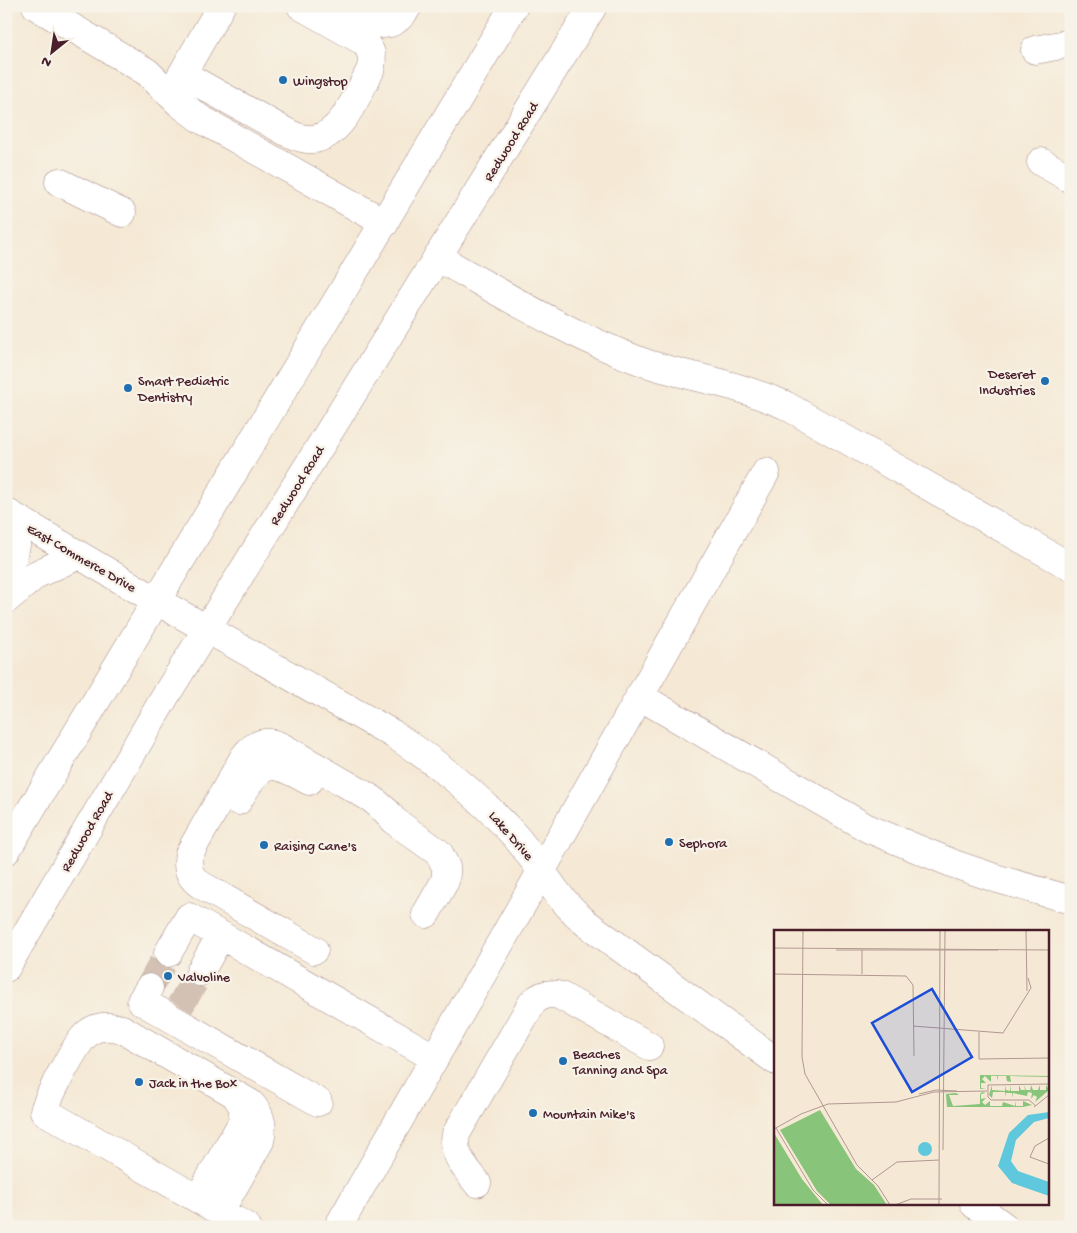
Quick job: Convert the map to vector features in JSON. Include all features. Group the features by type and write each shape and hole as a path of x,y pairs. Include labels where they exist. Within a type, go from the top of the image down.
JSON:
{"main road":[{"path":"36,6 135,63 147,72 290,134 301,138 313,139 335,129 342,120 373,62 368,46 361,40 301,6"},
{"path":"221,6 176,84 180,103 199,118 385,223"},
{"path":"343,6 370,22 378,24 388,24 397,20 408,6"},
{"path":"6,852 514,6"},
{"name":"Redwood Road","path":"6,968 207,629 593,6"},
{"path":"1034,50 1071,43"},
{"path":"1041,162 1071,179"},
{"path":"59,182 122,213"},
{"path":"438,257 576,335 609,349 675,372 755,393 785,405 1071,567"},
{"path":"766,472 542,870 554,890 586,923 774,1060"},
{"path":"6,575 14,517"},
{"name":"East Commerce Drive","path":"14,517 157,601"},
{"path":"6,600 37,574 79,555"},
{"name":"Lake Drive","path":"157,601 393,734 427,756 460,781 490,809 542,870 338,1227"},
{"path":"640,696 867,828 954,864 1071,900"},
{"path":"314,950 214,893 207,886 204,876 205,860 250,781 257,772 267,767 287,768 365,813 393,820 434,848 444,860 446,867 444,881 426,914"},
{"path":"212,931 184,962 189,917 435,1058"},
{"path":"477,1183 457,1155 454,1142 456,1134 536,998 549,993 561,996 649,1046"},
{"path":"165,1004 318,1102"},
{"path":"209,1205 260,1141 262,1124 256,1109 250,1103 122,1029 106,1026 90,1032 83,1038 53,1090 44,1111 247,1227"},
{"path":"977,1206 1005,1227"}],"tunnel":[{"path":"149,988 168,953"},
{"path":"180,1006 200,972"}],"place":[{"name":"Wingstop","path":"283,80"},
{"name":"Deseret Industries","path":"1045,381"},
{"name":"Smart Pediatric Dentistry","path":"128,388"},
{"name":"Sephora","path":"669,842"},
{"name":"Raising Cane's","path":"264,845"},
{"name":"Valvoline","path":"168,976"},
{"name":"Beaches Tanning and Spa","path":"563,1061"},
{"name":"Jack in the Box","path":"139,1082"},
{"name":"Mountain Mike's","path":"533,1113"}]}
